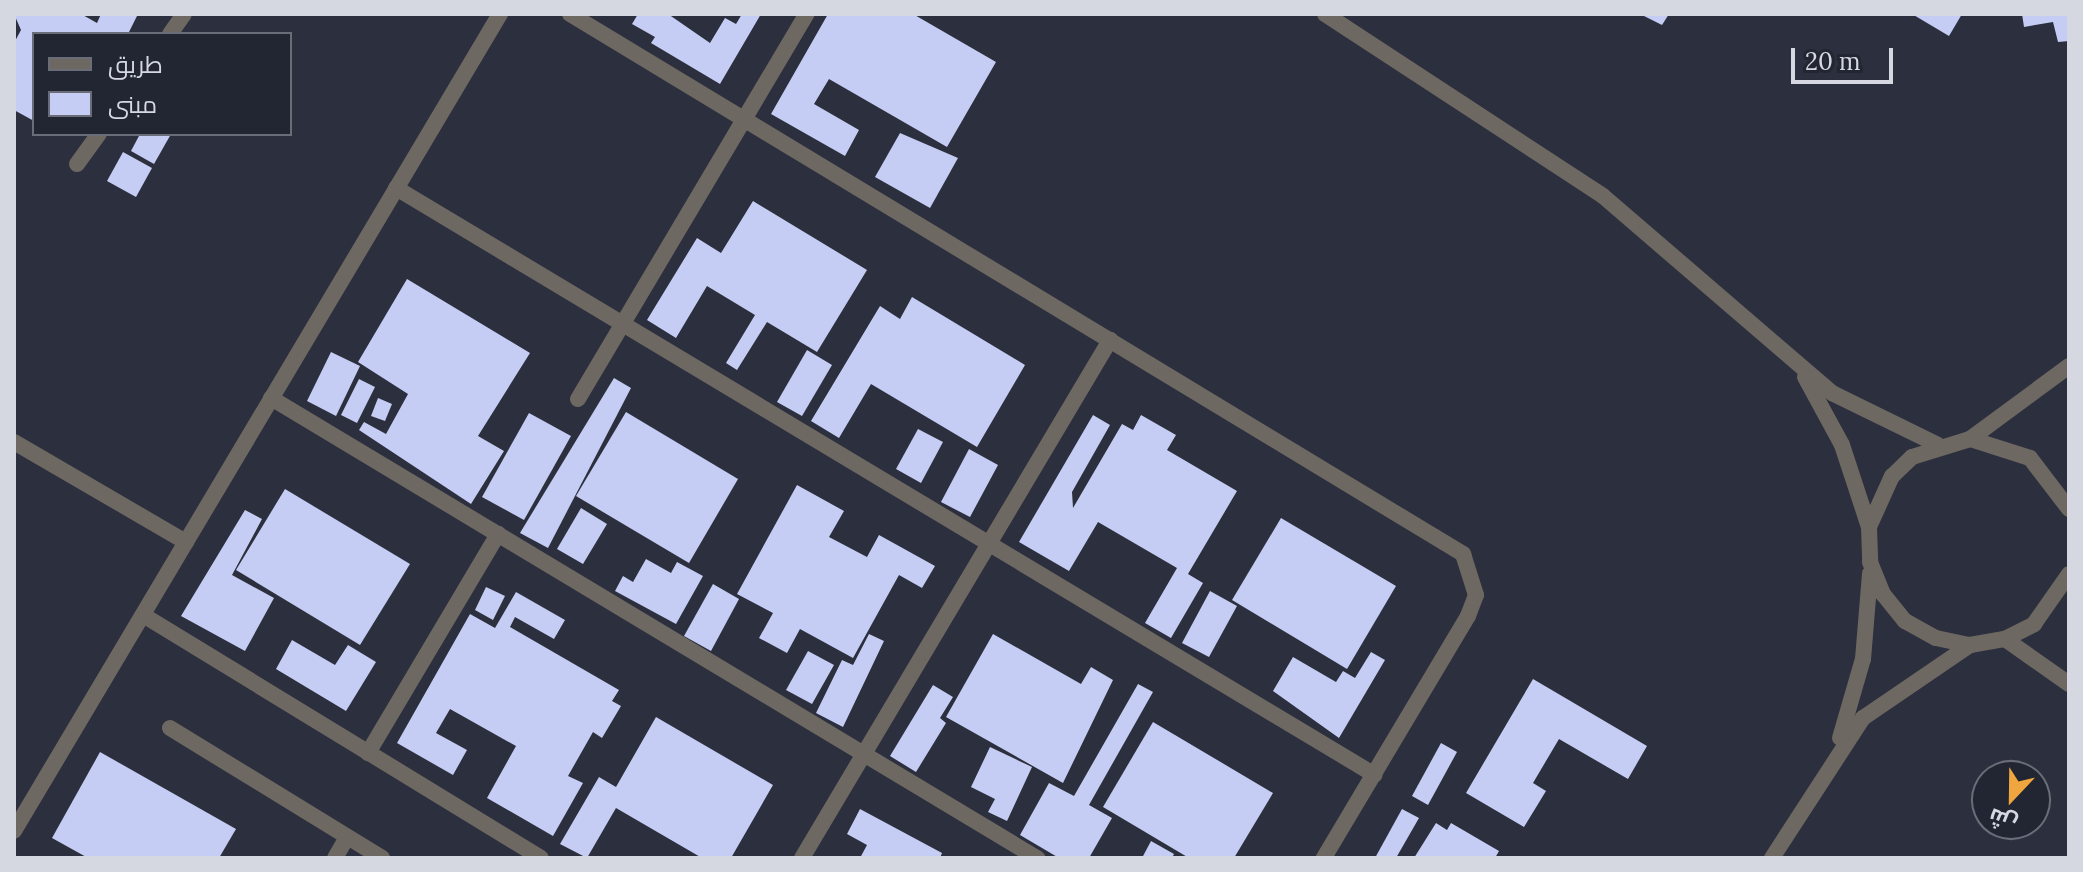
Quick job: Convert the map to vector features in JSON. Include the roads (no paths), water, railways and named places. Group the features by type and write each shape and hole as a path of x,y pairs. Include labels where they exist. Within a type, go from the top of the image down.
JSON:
{"street":[{"path":"171,32 184,14"},
{"path":"14,831 500,14"},
{"path":"570,14 1463,554 1476,595 1375,775 1324,858"},
{"path":"578,399 807,14"},
{"path":"1325,14 1603,196 1800,369 1865,413 1938,445"},
{"path":"77,164 98,136"},
{"path":"396,188 1375,775"},
{"path":"802,858 1110,340"},
{"path":"1869,527 1892,476 1938,445 1970,439 2069,366"},
{"path":"1772,858 1835,751 1863,659 1870,562 1869,527 1842,445 1800,369"},
{"path":"271,398 1037,858"},
{"path":"1970,439 2030,458 2069,508"},
{"path":"14,442 186,542"},
{"path":"368,753 498,534"},
{"path":"1870,562 1883,594 1905,621 1970,645"},
{"path":"1835,751 1896,689 1970,645 2005,639 2034,624 2069,574"},
{"path":"143,615 541,858"},
{"path":"2005,639 2069,684"},
{"path":"170,728 382,858"},
{"path":"335,858 347,837"}]}
